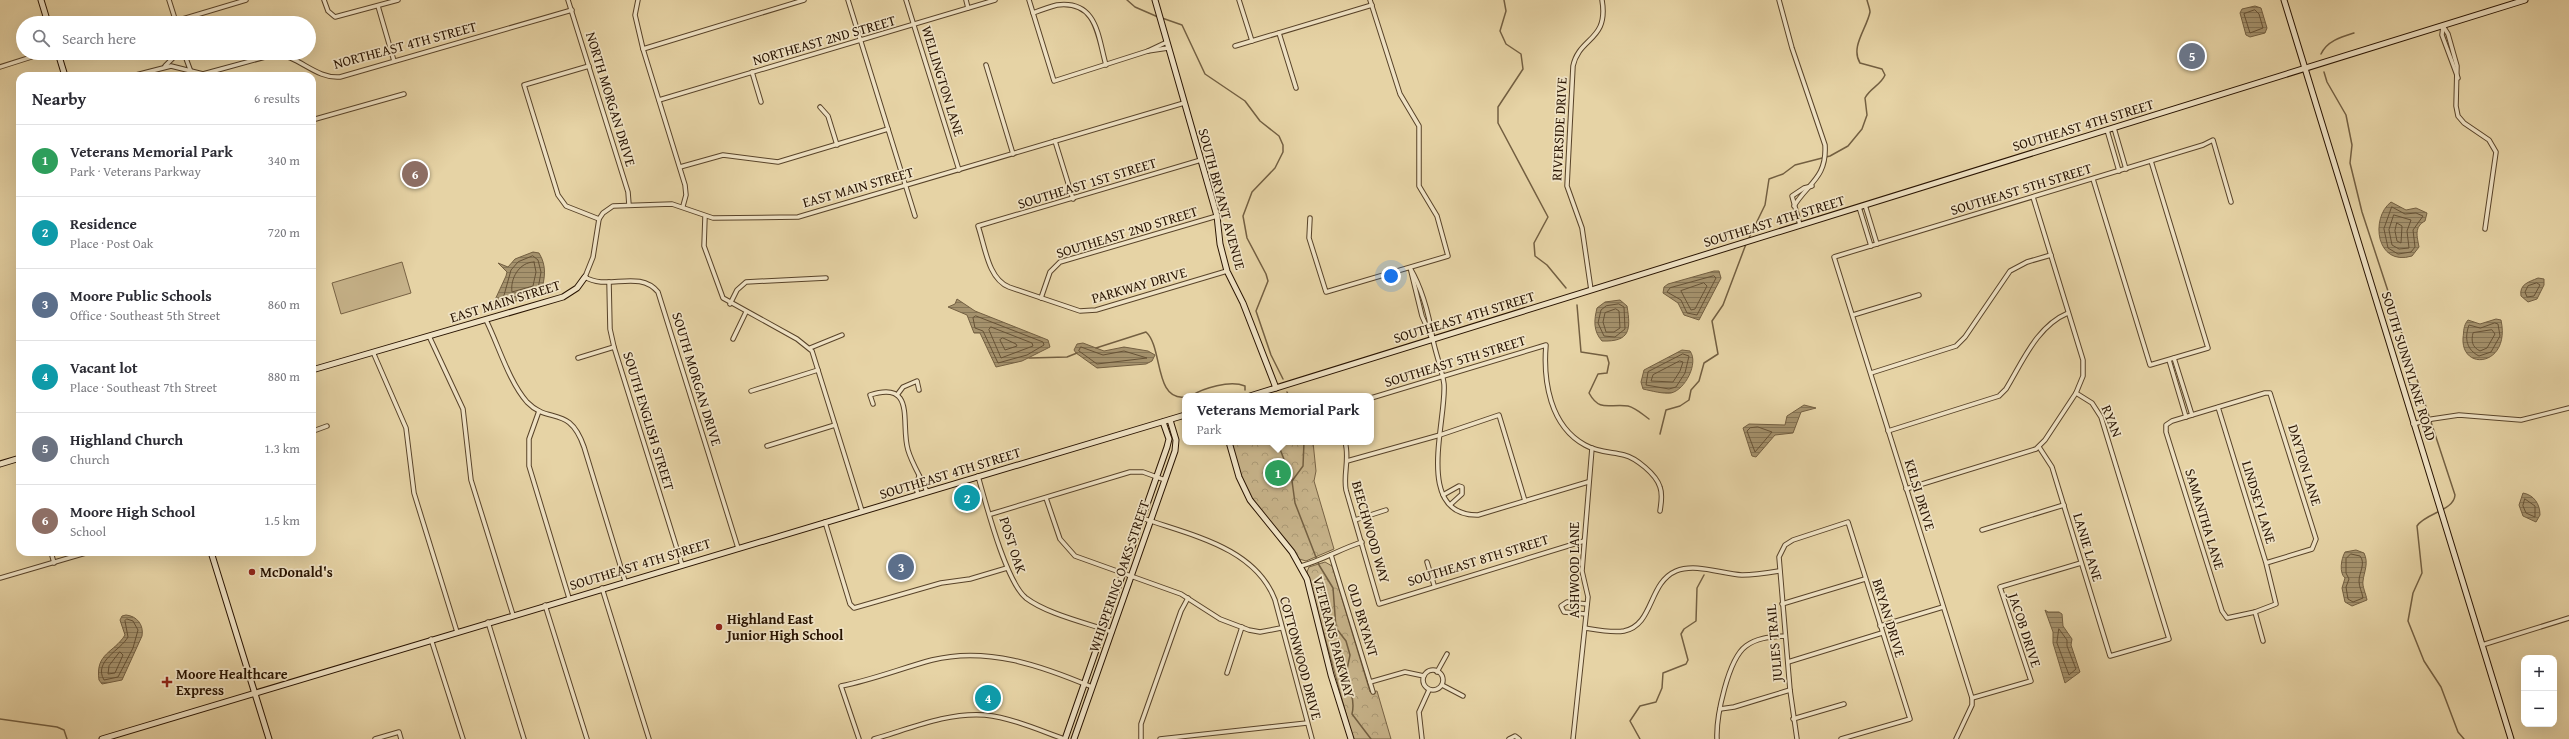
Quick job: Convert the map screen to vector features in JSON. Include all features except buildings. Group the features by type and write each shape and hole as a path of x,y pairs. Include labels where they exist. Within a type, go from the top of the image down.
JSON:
{"main road":[{"path":"41,0 46,16"},
{"name":"SOUTH SUNNYLANE ROAD","path":"2284,0 2510,739"},
{"name":"SOUTHEAST 4TH STREET","path":"1260,393 2525,0"},
{"name":"SOUTH BRYANT AVENUE","path":"1155,2 1217,216 1220,244 1227,270 1244,303 1276,388"},
{"path":"60,60 64,72"},
{"name":"EAST MAIN STREET","path":"316,369 563,297 577,288 585,276"},
{"name":"SOUTHEAST 4TH STREET","path":"102,739 625,581 1182,416"},
{"name":"WHISPERING OAKS STREET","path":"1074,739 1152,521 1176,445 1170,420"},
{"name":"WHISPERING OAKS STREET","path":"1065,739 1169,439 1163,422"},
{"name":"VETERANS PARKWAY","path":"1230,445 1239,477 1250,500 1301,566 1310,588 1331,675 1351,739"},
{"path":"0,464 16,459"},
{"path":"212,556 269,739"}],"street":[{"path":"169,0 174,16"},
{"path":"195,16 246,0"},
{"path":"324,0 328,11 335,17 398,0"},
{"name":"NORTH MORGAN DRIVE","path":"568,0 628,192 629,205"},
{"path":"638,0 635,15 643,49 686,190 683,206"},
{"path":"643,49 804,0"},
{"path":"848,0 915,216"},
{"name":"WELLINGTON LANE","path":"906,0 959,170"},
{"path":"966,0 968,8"},
{"name":"NORTHEAST 2ND STREET","path":"659,100 995,0"},
{"path":"1029,0 1054,81 1168,45"},
{"path":"1240,0 1252,42"},
{"path":"1310,218 1309,238 1326,292 1448,256 1437,216 1419,186 1419,126 1400,94 1370,0"},
{"name":"RIVERSIDE DRIVE","path":"1591,290 1582,228 1568,195 1567,173 1574,61 1580,51 1600,30 1603,18 1602,0"},
{"path":"1779,0 1792,48 1825,145 1826,155 1821,170 1812,186 1794,206"},
{"path":"1033,12 1065,4 1074,6 1088,13 1097,26 1106,65"},
{"path":"1235,46 1372,5"},
{"path":"378,6 394,61"},
{"name":"NORTHEAST 4TH STREET","path":"294,60 330,77 346,76 572,10"},
{"path":"2443,26 2442,35 2458,79"},
{"path":"2443,26 2455,57 2458,79 2456,106 2458,116 2464,123 2489,140 2496,152 2485,229"},
{"path":"1279,33 1296,88"},
{"path":"0,67 22,60"},
{"path":"164,67 174,60"},
{"path":"187,60 191,72"},
{"name":"NORTHEAST 4TH STREET","path":"209,72 254,60"},
{"path":"986,65 1013,154"},
{"name":"NORTHEAST 4TH STREET","path":"146,72 164,67 176,66 191,72"},
{"path":"589,66 524,84 558,195 566,206 599,219"},
{"path":"752,72 761,102"},
{"path":"316,119 404,94"},
{"name":"EAST MAIN STREET","path":"585,276 593,257 599,219 610,208 629,205 672,204 683,206 705,217 798,217 1184,103"},
{"path":"820,107 828,116 837,145"},
{"path":"2114,128 2126,169"},
{"path":"680,167 723,156 778,162 888,129"},
{"path":"2107,130 2119,171"},
{"name":"SOUTHEAST 5TH STREET","path":"1834,257 2126,169 2213,140 2231,202"},
{"path":"1055,141 1073,199"},
{"name":"SOUTHEAST 1ST STREET","path":"978,226 1201,160"},
{"path":"2092,179 2150,365 2169,360 2208,348 2151,161"},
{"path":"1800,225 1794,206 1794,194 1812,186"},
{"path":"1906,489 2039,447 2076,393 2084,376 2084,366 2033,197"},
{"path":"1865,205 1877,244"},
{"path":"1859,207 1871,246"},
{"name":"SOUTHEAST 2ND STREET","path":"1041,298 1050,272 1060,262 1217,216"},
{"path":"705,217 703,230 706,252 720,294 730,304 797,339 810,348 862,511"},
{"name":"PARKWAY DRIVE","path":"978,226 996,278 1004,285 1080,311 1091,311 1227,270"},
{"path":"1871,373 1956,346 1965,337 2010,271 2027,262 2051,255"},
{"name":"KELSI DRIVE","path":"1834,257 1972,698"},
{"path":"1410,268 1420,287 1433,330 1433,339 1443,376 1444,404 1437,468 1443,494 1451,504 1461,512 1470,515 1478,515 1499,510 1588,482"},
{"name":"SOUTH MORGAN DRIVE","path":"585,276 594,282 642,282 658,292 738,548"},
{"path":"730,304 737,290 746,282 826,278"},
{"name":"SOUTH ENGLISH STREET","path":"608,282 610,328 614,347 682,564"},
{"path":"1853,315 1919,295"},
{"path":"733,339 746,312"},
{"path":"1888,431 1999,396 2006,389 2043,329 2053,320 2068,312"},
{"path":"486,320 520,392 528,403 540,411 566,419 573,425 580,437 625,581"},
{"path":"810,348 842,335"},
{"path":"429,336 463,409 471,480 513,615"},
{"name":"SOUTHEAST 5TH STREET","path":"1374,397 1546,345 1547,385 1556,414 1573,436 1592,448"},
{"path":"578,358 614,347"},
{"path":"373,352 406,428 414,492 456,632"},
{"path":"2174,358 2192,415"},
{"path":"2169,360 2186,417 2218,407"},
{"path":"751,391 818,370"},
{"path":"897,395 903,387 916,381 919,390"},
{"path":"873,404 870,394 885,391 897,395 905,406 907,446 927,492"},
{"name":"RYAN","path":"2076,393 2092,403 2101,417 2169,639 2110,656"},
{"name":"DAYTON LANE","path":"2218,407 2270,393 2316,539 2312,549 2266,563"},
{"name":"LINDSEY LANE","path":"2218,407 2266,563 2276,604 2255,612"},
{"path":"2414,424 2432,419 2458,415 2521,420 2569,408"},
{"path":"540,411 529,439 529,466 569,598"},
{"path":"1347,461 1440,435 1500,415 1525,501"},
{"name":"SAMANTHA LANE","path":"2186,417 2166,425 2166,432 2220,604 2227,618 2255,612"},
{"path":"767,446 835,425"},
{"path":"316,430 327,426"},
{"name":"BEECHWOOD WAY","path":"1345,445 1347,461 1345,483 1379,604"},
{"name":"LANIE LANE","path":"2039,447 2052,467 2110,656"},
{"path":"1592,448 1624,455 1642,466 1659,484 1662,499 1660,511"},
{"name":"ASHWOOD LANE","path":"1573,739 1587,604 1587,594 1582,574 1588,482 1592,448"},
{"path":"991,514 1130,472 1139,472 1165,480"},
{"path":"918,495 916,488 919,476"},
{"name":"POST OAK","path":"978,476 1007,568 1017,588 1028,599 1046,608 1112,632"},
{"path":"1443,494 1459,486 1462,487 1462,494 1451,504"},
{"path":"1046,498 1056,530 1066,548 1083,559 1188,598 1220,619 1242,627 1260,632 1281,628"},
{"path":"1982,530 2064,505"},
{"path":"1355,520 1386,510"},
{"name":"COTTONWOOD DRIVE","path":"1142,518 1224,548 1254,569 1272,593 1312,739"},
{"path":"825,522 850,604 854,608 941,583 970,579 1007,568"},
{"name":"JULIES TRAIL","path":"1797,739 1790,690 1779,557 1785,545 1793,540 1848,522"},
{"name":"BRYAN DRIVE","path":"1841,739 1910,719 1848,522"},
{"name":"SOUTHEAST 8TH STREET","path":"1379,604 1434,585 1584,541"},
{"path":"1301,566 1323,559 1335,551 1362,542"},
{"name":"OLD BRYANT","path":"1331,555 1373,692"},
{"path":"52,556 54,563"},
{"path":"0,578 76,556"},
{"path":"1427,562 1434,585"},
{"name":"JACOB DRIVE","path":"1972,698 2031,681 2000,587 2081,563"},
{"path":"1585,628 1618,632 1633,628 1643,619 1660,584 1671,574 1680,570 1690,569 1744,575 1779,571"},
{"path":"1782,604 1865,579"},
{"path":"602,588 649,739"},
{"path":"1141,739 1141,724 1180,611 1188,598"},
{"path":"1586,614 1564,612 1561,606 1566,602 1587,604"},
{"path":"545,605 587,739"},
{"path":"1880,626 1943,607"},
{"path":"2255,612 2264,641"},
{"path":"2482,645 2569,618"},
{"path":"488,622 524,739"},
{"path":"1226,673 1242,627"},
{"path":"1788,662 1882,633"},
{"path":"1717,739 1720,709 1733,664 1742,650 1760,639 1785,636"},
{"path":"432,639 463,739"},
{"path":"1438,672 1447,654"},
{"path":"859,739 841,686 933,660 974,655 1022,663 1092,687"},
{"path":"1430,671 1438,672 1443,678 1442,685 1437,690 1429,690 1423,684 1424,676 1430,671"},
{"path":"1370,682 1405,672 1424,676"},
{"path":"1442,685 1463,696"},
{"path":"1422,739 1419,712 1429,690"},
{"path":"1720,709 1734,707 1790,690"},
{"path":"1956,739 1971,708 1972,698"},
{"path":"1793,719 1844,704"},
{"path":"874,739 949,717 976,715 999,718 1065,739"},
{"path":"1160,739 1307,723"},
{"path":"375,739 399,732 401,739"},
{"path":"1509,739 1515,736 1518,739"}],"green space":[{"path":"402,262 411,293 341,314 332,283"},
{"path":"1232,445 1313,445 1316,471 1314,481 1334,549 1306,561 1299,559 1253,501 1243,482"},
{"path":"1325,562 1332,566 1370,692 1377,691 1391,739 1353,739 1307,572 1309,567"}],"water":[{"path":"2255,6 2261,8 2267,28 2265,33 2250,37 2246,35 2240,13 2242,9"},
{"path":"2391,202 2406,210 2416,208 2427,213 2425,221 2419,226 2417,232 2419,247 2412,256 2400,257 2391,254 2384,248 2380,239 2380,219 2384,209"},
{"path":"533,252 539,253 544,267 544,282 541,292 529,298 498,305 494,302 507,272 498,263 508,267 515,259"},
{"path":"1714,271 1719,271 1721,278 1699,320 1684,315 1678,303 1663,293 1664,287 1668,284"},
{"path":"2538,278 2544,279 2544,285 2537,299 2528,302 2521,296 2523,286"},
{"path":"957,299 975,311 1048,340 1050,347 1022,361 996,367 980,333 974,333 967,315 948,307 955,304"},
{"path":"1620,300 1627,306 1629,322 1626,333 1623,337 1618,339 1602,341 1597,333 1595,325 1597,308 1605,302"},
{"path":"2496,319 2501,320 2502,335 2499,347 2493,355 2485,359 2477,359 2470,356 2464,349 2463,338 2466,322 2468,320 2480,324"},
{"path":"1083,343 1104,351 1124,347 1148,351 1155,355 1152,361 1146,364 1097,368 1074,350 1077,344"},
{"path":"1682,350 1690,351 1693,362 1692,369 1686,382 1681,387 1671,393 1643,389 1641,382 1644,370"},
{"path":"1804,405 1816,408 1801,412 1793,433 1775,435 1756,457 1752,456 1743,428 1749,424 1785,425 1787,416"},
{"path":"2523,493 2533,498 2538,504 2540,515 2536,522 2523,516 2519,505"},
{"path":"2356,550 2364,553 2365,557 2366,564 2363,583 2367,600 2352,606 2345,602 2342,588 2345,578 2342,573 2341,566 2342,558 2345,552"},
{"path":"2045,610 2048,612 2059,612 2062,614 2063,626 2072,639 2071,645 2080,672 2065,683 2053,643 2053,632"},
{"path":"126,615 133,617 139,622 142,628 142,636 122,680 102,684 99,680 100,664 106,654 121,641 125,635 120,620 122,616"}],"waterway":[{"path":"1127,0 1135,7 1158,17"},
{"path":"1504,0 1506,11 1500,31 1506,44 1521,54 1523,69 1498,107 1498,123 1548,217 1534,243 1535,256 1547,265 1566,288"},
{"path":"1748,240 1765,205 1769,179 1783,174 1795,165 1830,156 1848,146 1862,129 1867,115 1865,98 1885,75 1882,69 1860,63 1857,57 1858,44 1870,12 1867,0"},
{"path":"1162,18 1182,25 1205,74 1245,101 1260,121 1279,136 1283,145 1283,152 1275,168 1252,192 1243,216 1247,238 1266,274 1268,281 1256,311 1271,355 1283,379"},
{"path":"2321,54 2331,43 2339,38 2354,33"},
{"path":"2324,72 2327,82 2346,115 2352,145 2350,163 2362,212 2455,495 2450,505 2426,518 2417,526 2422,573 2413,593 2408,621 2424,661 2441,687 2458,732 2464,739"},
{"path":"1660,434 1666,410 1680,406 1689,400 1691,390 1699,381 1704,363 1718,354 1712,321 1723,305 1746,244"},
{"path":"1577,305 1581,352 1607,356 1609,363 1607,373 1598,374 1589,393 1593,399 1601,405 1628,406 1649,419"},
{"path":"1096,348 1146,332 1155,349 1160,372 1168,391 1175,396 1182,397"},
{"path":"1029,358 1067,357 1077,353"},
{"path":"1196,393 1224,384 1239,384 1245,386 1245,390"},
{"path":"1281,445 1280,449 1292,480"},
{"path":"1304,445 1303,466 1292,481 1295,503 1319,565 1333,588 1336,628 1346,641 1350,655 1345,679 1352,696 1352,714 1371,739"},
{"path":"1640,739 1630,721 1640,706 1656,702 1662,688 1663,673 1686,664 1688,660 1681,634 1684,629 1696,621 1697,588 1704,575"},
{"path":"0,719 57,727 64,730 67,739"}],"place":[{"name":"Highland Church","path":"2192,56"},
{"name":"Moore High School","path":"415,174"},
{"name":"Veterans Memorial Park","path":"1278,473"},
{"name":"Residence","path":"967,498"},
{"name":"Moore Public Schools","path":"901,567"},
{"name":"McDonald's","path":"252,572"},
{"name":"Highland East Junior High School","path":"719,627"},
{"name":"Moore Healthcare Express","path":"167,682"},
{"name":"Vacant lot","path":"988,698"}]}
